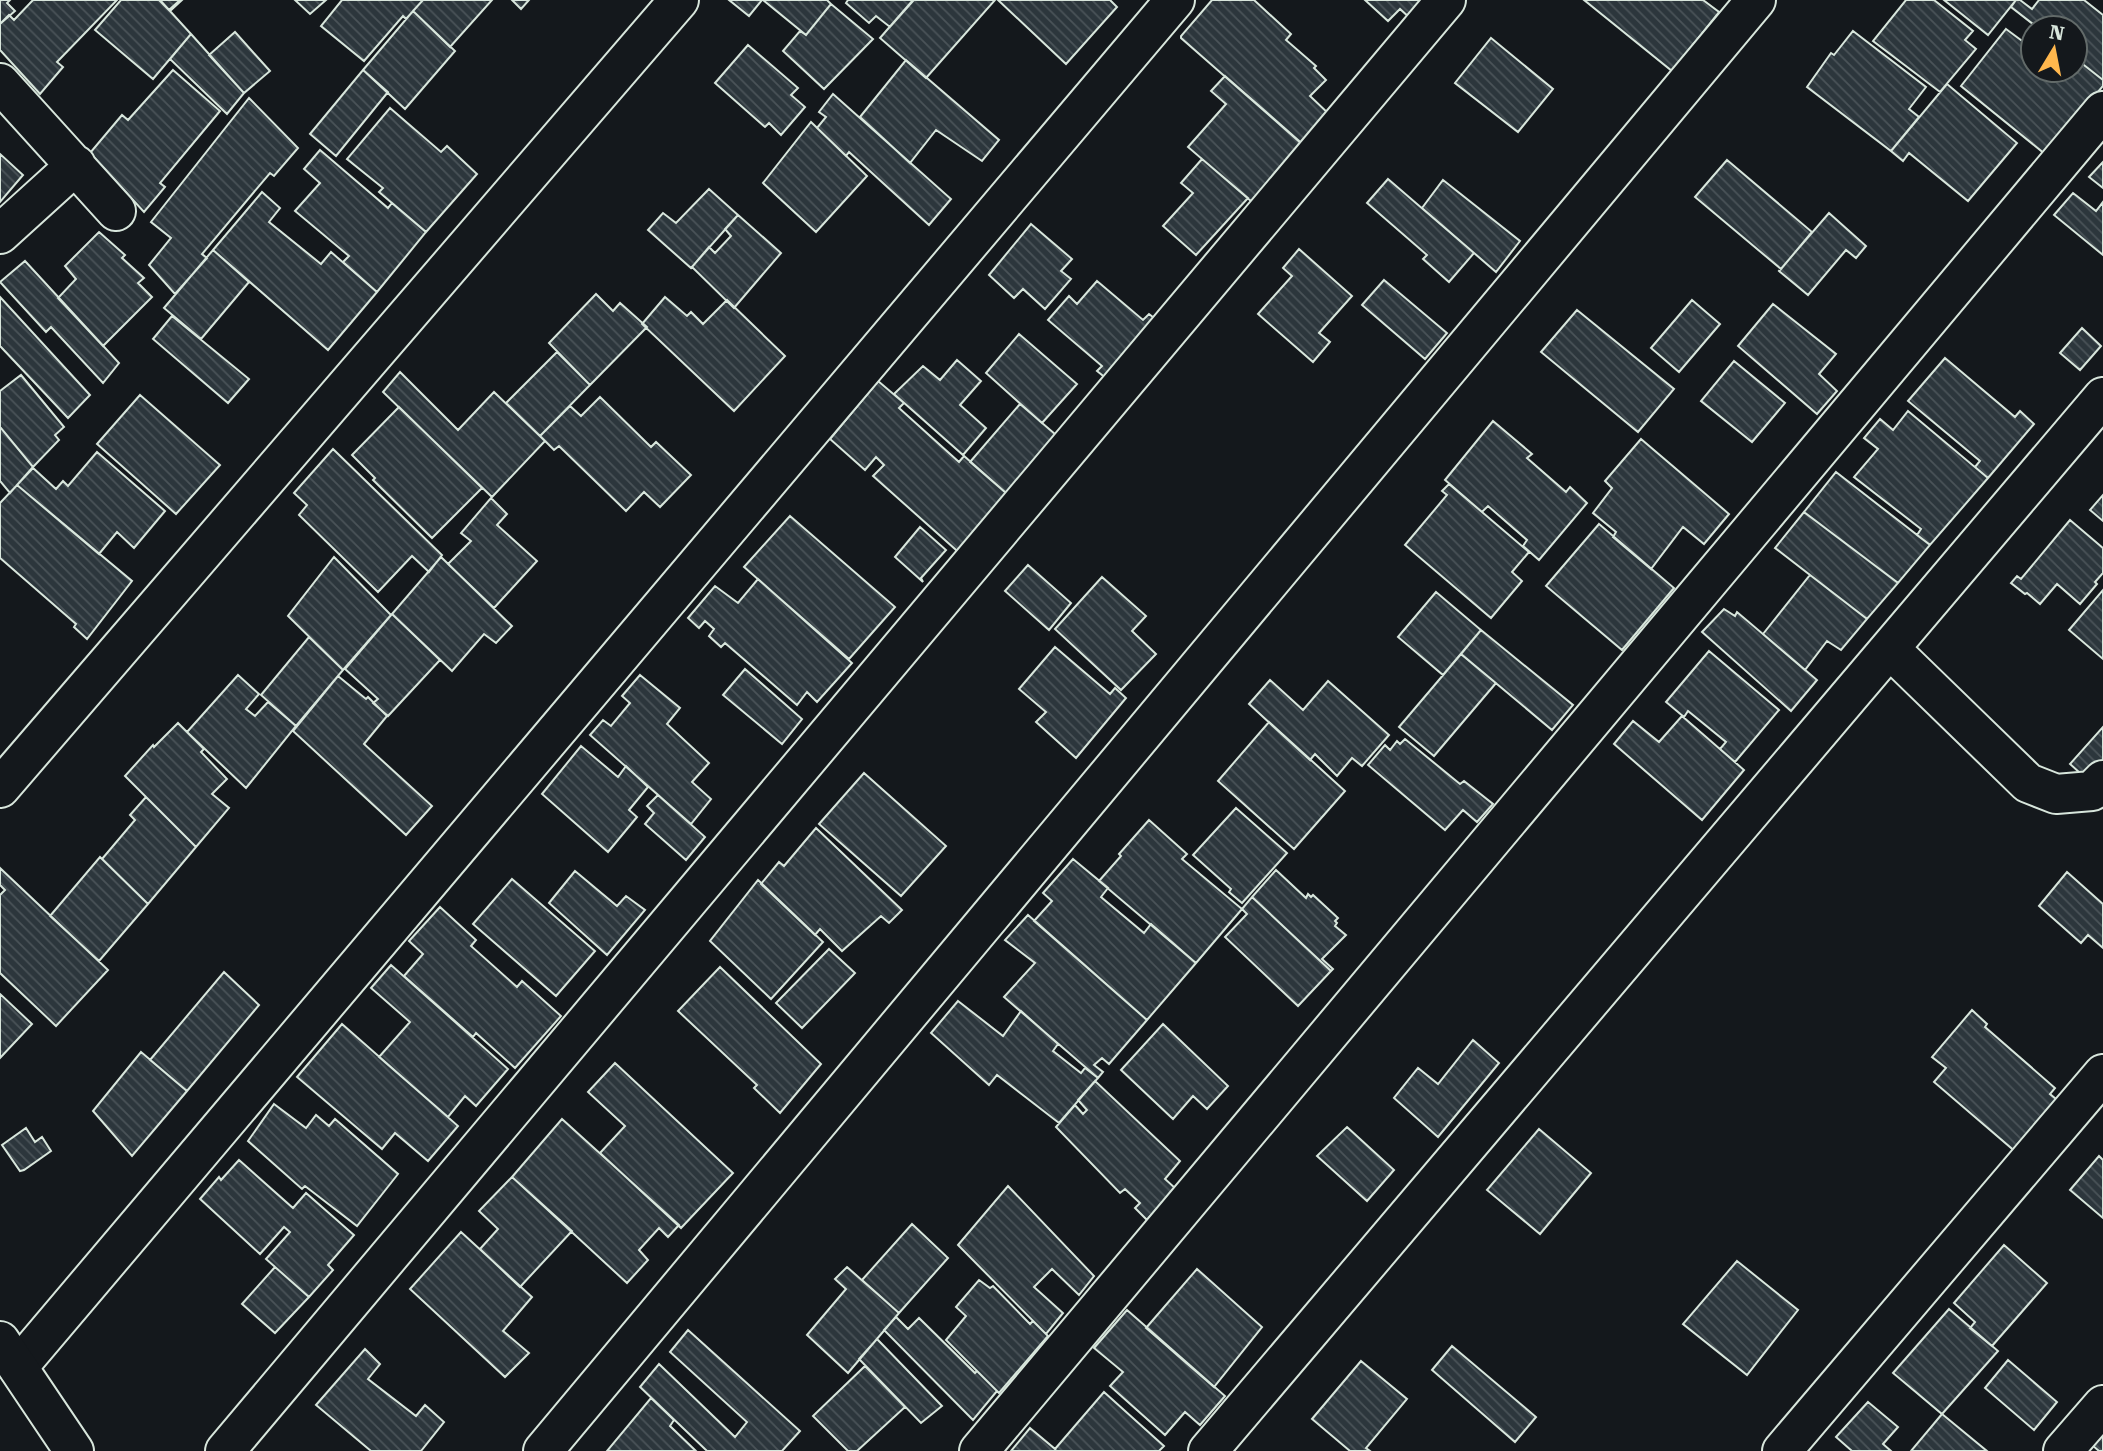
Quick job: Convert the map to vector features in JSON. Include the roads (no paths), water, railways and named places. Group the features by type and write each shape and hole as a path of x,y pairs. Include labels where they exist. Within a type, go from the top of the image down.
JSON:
{"street":[{"path":"0,788 679,0"},
{"path":"74,1451 9,1354 1175,0"},
{"path":"225,1451 1447,0"},
{"path":"543,1451 1756,0"},
{"path":"0,83 117,211"},
{"path":"979,1451 2103,111"},
{"path":"0,234 76,166"},
{"path":"1208,1451 2103,397"},
{"path":"1889,649 2028,783 2056,794 2092,791 2103,780"},
{"path":"1782,1451 2103,1074"},
{"path":"2063,1451 2103,1405"}]}
